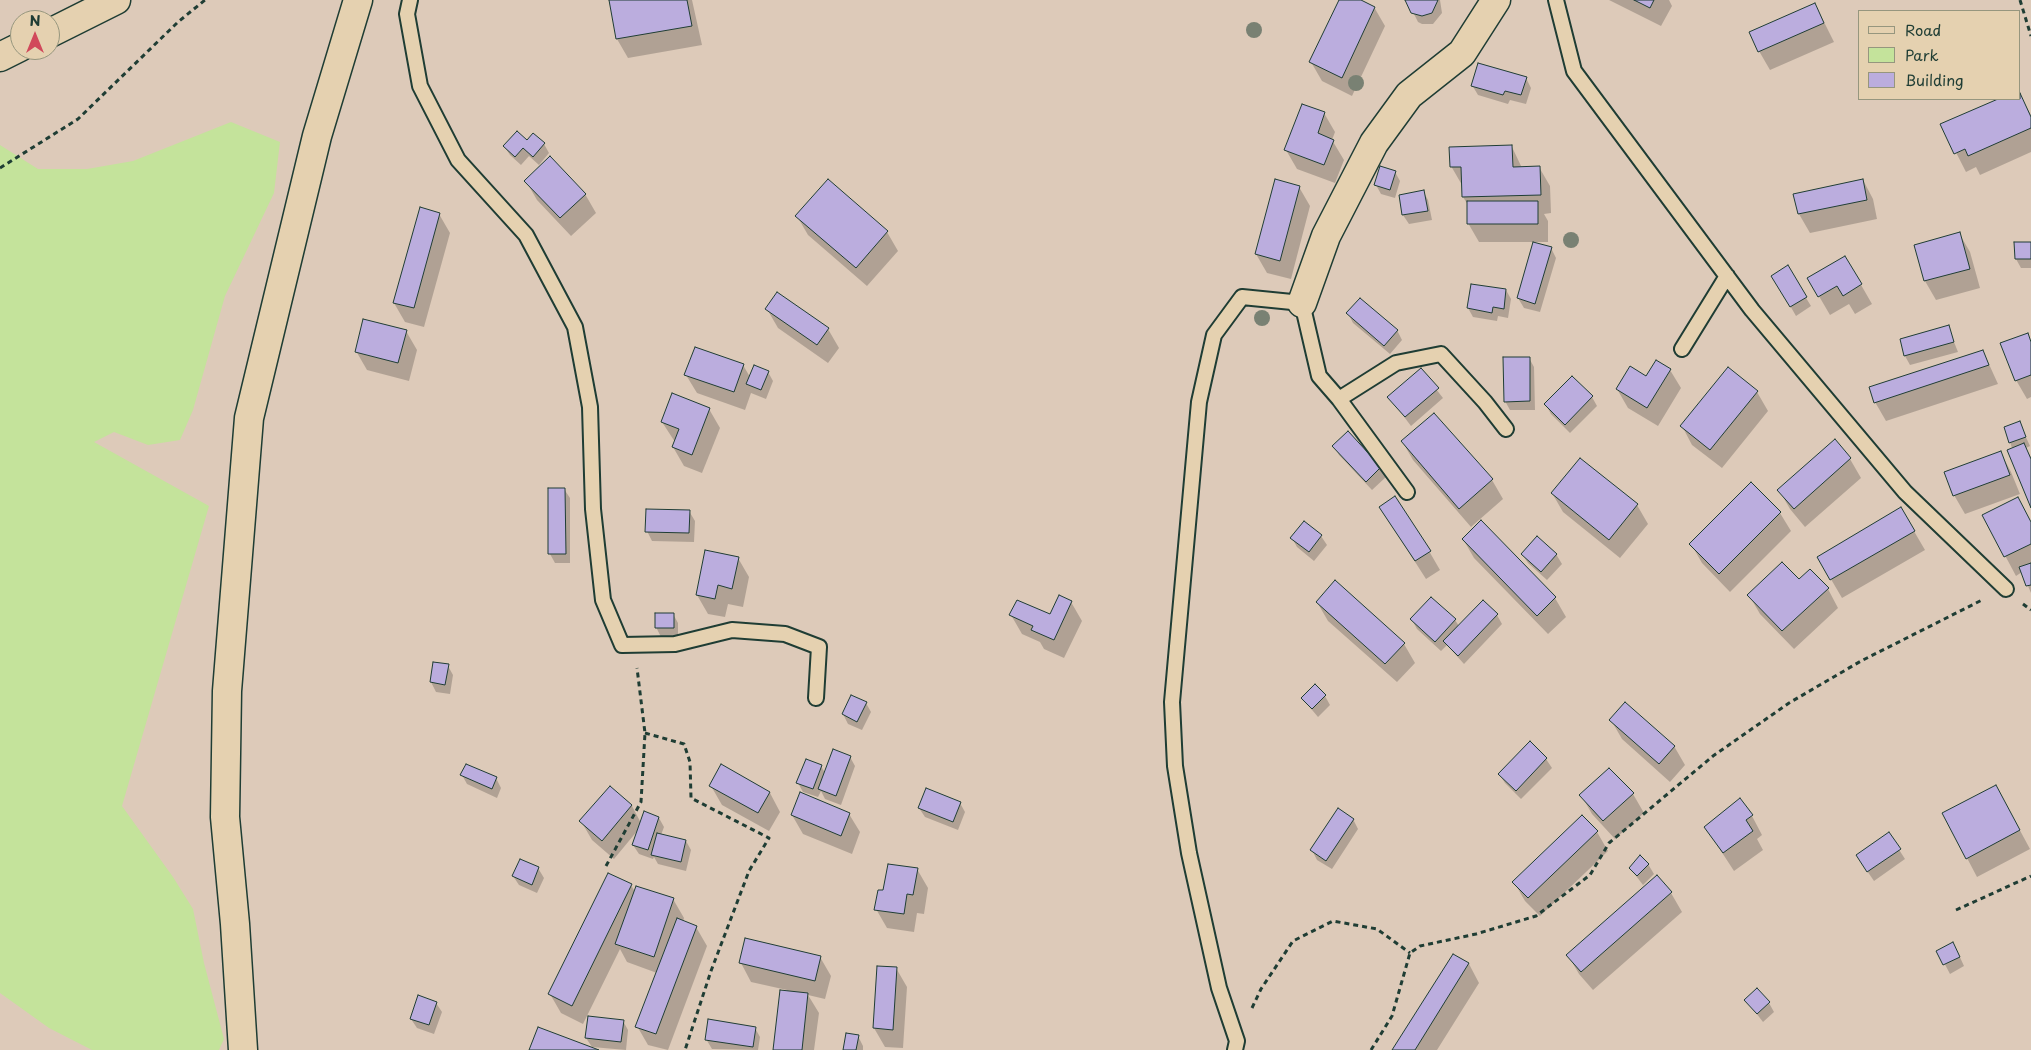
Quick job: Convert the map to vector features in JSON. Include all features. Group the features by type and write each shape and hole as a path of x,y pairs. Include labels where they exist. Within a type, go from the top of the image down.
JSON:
{"street":[{"path":"60,28 116,0"},
{"path":"243,1050 235,924 225,817 227,691 249,418 317,136 358,0"},
{"path":"1302,303 1326,236 1374,143 1409,95 1462,53 1496,0"}],"lane":[{"path":"410,0 407,14 420,86 458,160 526,235 575,327 590,406 593,509 603,600 622,645 675,644 732,630 785,634 818,647 816,698"},
{"path":"1556,0 1574,71 1752,310 1904,492 2006,589"},
{"path":"1682,349 1727,276"},
{"path":"1236,1045 1219,988 1189,853 1175,766 1172,702 1199,402 1214,335 1242,297 1302,303 1319,376 1339,399 1407,492"},
{"path":"1339,399 1396,363 1441,354 1485,402 1506,429"}],"path":[{"path":"0,168 78,119 178,22 205,0"},
{"path":"2020,0 2031,36"},
{"path":"1371,1050 1392,1016 1410,953 1420,946 1476,934 1536,916 1590,874 1609,843 1720,751 1789,703 1861,660 1951,614 2006,589"},
{"path":"2026,607 2031,605"},
{"path":"606,866 641,802 644,733 634,645"},
{"path":"644,733 684,744 690,762 691,798 769,838 749,871 711,971 685,1050"},
{"path":"1956,910 2031,876"},
{"path":"1236,1045 1261,989 1294,942 1333,921 1377,929 1410,953"}],"green space":[{"path":"231,122 280,142 274,193 225,296 193,410 180,440 148,445 114,432 94,442 209,506 122,806 173,877 193,909 204,963 224,1039 219,1050 92,1050 49,1028 0,993 0,145 38,169 87,169 133,161"}],"building":[{"path":"609,0 687,0 692,26 616,39"},
{"path":"1339,0 1361,0 1375,7 1342,78 1309,62"},
{"path":"1405,0 1438,0 1432,13 1422,16 1411,13"},
{"path":"1634,0 1654,0 1650,8"},
{"path":"1815,3 1824,23 1758,52 1749,32"},
{"path":"1478,63 1527,77 1521,95 1505,91 1503,95 1471,86"},
{"path":"2021,95 2031,117 2031,128 1968,156 1965,149 1954,154 1940,124 1996,100 2021,100"},
{"path":"1302,104 1325,112 1318,133 1334,140 1324,165 1284,150"},
{"path":"517,131 527,140 533,133 545,143 533,157 523,148 515,157 503,146"},
{"path":"1512,145 1513,167 1540,166 1541,195 1462,197 1461,167 1450,167 1449,147"},
{"path":"550,156 586,194 560,218 524,181"},
{"path":"1380,166 1396,171 1390,190 1374,185"},
{"path":"828,179 888,231 856,268 795,216"},
{"path":"1275,179 1300,186 1280,261 1255,254"},
{"path":"1863,179 1867,200 1798,214 1793,194"},
{"path":"1424,190 1428,211 1402,215 1399,195"},
{"path":"1467,201 1538,201 1538,224 1467,224"},
{"path":"420,207 440,213 414,308 393,303"},
{"path":"1960,232 1970,269 1924,281 1914,245"},
{"path":"1533,242 1552,247 1535,304 1517,298"},
{"path":"2014,242 2031,242 2031,259 2015,259"},
{"path":"1845,256 1862,284 1843,296 1837,286 1818,297 1807,278"},
{"path":"1788,265 1807,297 1790,307 1771,276"},
{"path":"1471,284 1506,289 1504,309 1493,307 1492,313 1467,308"},
{"path":"777,292 829,328 817,345 765,309"},
{"path":"1360,298 1398,330 1384,346 1346,313"},
{"path":"363,319 407,330 398,363 355,352"},
{"path":"1949,325 1954,342 1904,356 1900,339"},
{"path":"2028,333 2031,342 2031,375 2015,381 2000,343"},
{"path":"695,347 744,364 734,392 684,375"},
{"path":"1983,350 1989,365 1874,403 1869,387"},
{"path":"1503,357 1530,357 1530,401 1504,402"},
{"path":"1656,360 1671,369 1647,408 1616,389 1630,366 1646,376"},
{"path":"754,365 769,371 761,390 746,384"},
{"path":"1728,367 1758,391 1710,450 1680,426"},
{"path":"1421,368 1439,388 1405,417 1387,397"},
{"path":"1572,376 1593,396 1565,425 1544,404"},
{"path":"672,393 710,408 692,455 672,447 679,429 661,422"},
{"path":"1434,413 1493,479 1459,509 1401,441"},
{"path":"2020,421 2026,437 2009,443 2004,427"},
{"path":"1348,431 1381,467 1366,482 1332,446"},
{"path":"1835,439 1851,458 1794,509 1777,490"},
{"path":"2024,443 2031,459 2031,508 2007,450"},
{"path":"2001,451 2010,475 1953,496 1944,472"},
{"path":"1580,458 1638,504 1609,540 1551,493"},
{"path":"1751,482 1781,512 1719,574 1689,544"},
{"path":"548,488 565,488 566,554 548,554"},
{"path":"1395,496 1431,551 1415,561 1379,507"},
{"path":"2018,497 2031,522 2031,544 2004,557 1982,515"},
{"path":"1901,507 1915,531 1830,580 1817,557"},
{"path":"646,509 690,510 689,533 645,532"},
{"path":"1481,520 1556,597 1537,616 1462,539"},
{"path":"1304,521 1322,535 1309,552 1290,538"},
{"path":"1537,536 1557,554 1541,572 1521,554"},
{"path":"705,550 739,557 732,589 718,585 715,599 696,595"},
{"path":"1782,562 1799,579 1810,569 1829,588 1782,631 1747,595"},
{"path":"2031,563 2031,585 2026,586 2019,567"},
{"path":"1335,580 1405,643 1385,664 1316,602"},
{"path":"1059,595 1072,601 1054,640 1031,630 1033,626 1009,615 1017,600 1050,614"},
{"path":"1431,597 1456,619 1435,642 1410,619"},
{"path":"1483,600 1498,614 1458,656 1443,641"},
{"path":"655,613 674,613 674,628 655,628"},
{"path":"433,662 449,664 445,685 430,682"},
{"path":"1315,684 1326,695 1312,709 1301,698"},
{"path":"851,695 867,702 857,722 842,714"},
{"path":"1625,702 1675,746 1659,764 1609,720"},
{"path":"1530,741 1547,758 1516,791 1498,774"},
{"path":"833,749 851,756 836,796 818,789"},
{"path":"806,759 822,765 813,789 796,783"},
{"path":"466,764 497,777 492,789 460,775"},
{"path":"721,764 770,792 758,813 709,786"},
{"path":"1609,768 1634,793 1603,821 1579,795"},
{"path":"1996,785 2020,830 1966,859 1942,813"},
{"path":"610,786 632,805 602,841 579,821"},
{"path":"926,788 961,802 953,822 918,808"},
{"path":"800,792 850,813 841,836 791,815"},
{"path":"1740,798 1753,815 1746,820 1753,831 1723,853 1704,827"},
{"path":"1338,808 1354,819 1326,861 1310,850"},
{"path":"644,811 659,817 648,850 632,845"},
{"path":"1582,815 1598,831 1528,898 1512,882"},
{"path":"1889,832 1901,849 1867,872 1856,855"},
{"path":"657,833 686,840 681,862 651,855"},
{"path":"1640,855 1649,864 1637,876 1629,868"},
{"path":"520,859 539,867 532,885 512,876"},
{"path":"888,864 918,868 913,895 907,894 904,914 874,910 878,890 883,890"},
{"path":"608,873 632,884 572,1006 548,994"},
{"path":"1657,875 1672,892 1581,972 1566,955"},
{"path":"636,886 674,898 654,957 615,944"},
{"path":"677,918 697,926 656,1034 635,1027"},
{"path":"745,938 821,956 815,981 739,963"},
{"path":"1953,942 1960,957 1943,965 1936,951"},
{"path":"1453,954 1469,963 1415,1050 1392,1050"},
{"path":"877,966 897,967 893,1030 873,1028"},
{"path":"1757,988 1770,1002 1757,1014 1744,1000"},
{"path":"780,990 808,993 802,1050 773,1050"},
{"path":"418,995 437,1002 429,1025 410,1019"},
{"path":"588,1016 624,1020 621,1042 585,1038"},
{"path":"708,1019 756,1027 753,1047 705,1040"},
{"path":"538,1027 599,1050 529,1050"},
{"path":"846,1033 859,1035 856,1050 843,1050"}]}
